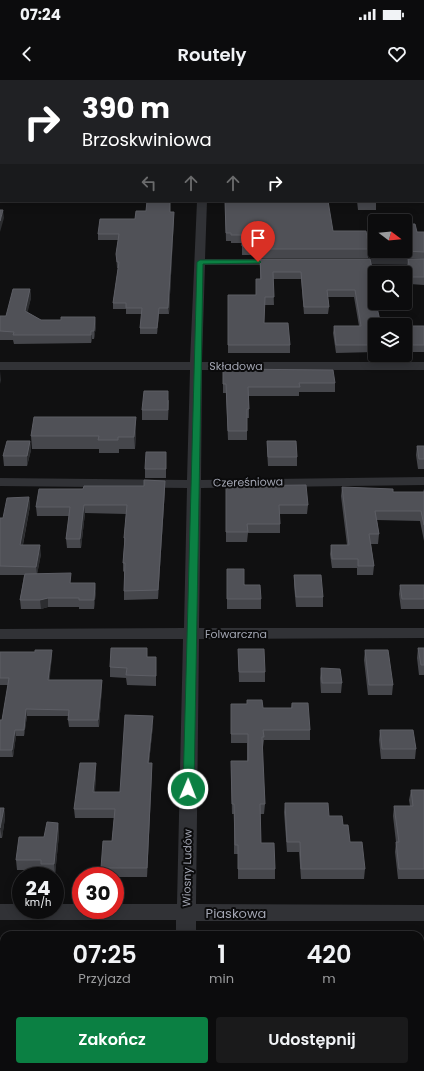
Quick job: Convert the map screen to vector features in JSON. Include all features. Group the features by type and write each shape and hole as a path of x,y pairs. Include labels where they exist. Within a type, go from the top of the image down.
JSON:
{"street":[{"name":"Wiosny Ludów","path":"186,931 196,366 202,202"},
{"path":"200,262 291,262"},
{"path":"338,262 424,262"},
{"name":"Składowa","path":"0,366 424,366"},
{"name":"Czereśniowa","path":"0,482 61,484 195,484 424,481"},
{"name":"Folwarczna","path":"0,634 424,633"},
{"name":"Piaskowa","path":"0,912 424,913"}],"building":[{"path":"147,202 170,202 170,212 174,212 168,308 159,308 157,328 140,328 142,308 126,308 126,303 113,303 119,262 117,262 116,254 119,234 98,234 100,219 135,219 136,211 146,211"},
{"path":"225,202 328,202 333,231 366,231 368,249 260,249 257,246 242,246 242,235 231,235 231,233 226,233"},
{"path":"0,210 3,210 0,221"},
{"path":"412,224 415,224 417,232 424,232 424,252 412,251"},
{"path":"260,259 370,259 372,266 368,266 368,310 378,310 379,318 368,318 368,345 336,345 334,326 361,326 355,290 327,290 329,307 304,307 301,272 273,272 274,297 265,297 264,323 288,323 290,345 228,345 228,295 256,295 256,279 261,279"},
{"path":"408,259 424,259 424,277 412,277 412,266 409,266"},
{"path":"13,289 30,289 25,311 41,320 61,320 61,317 95,317 94,331 91,331 91,335 13,335 14,332 0,331 0,316 6,316"},
{"path":"412,326 424,326 424,345 412,345"},
{"path":"223,369 333,370 335,383 299,383 300,387 248,387 249,409 247,409 247,431 228,431 226,384 223,384"},
{"path":"144,391 168,391 168,410 142,410"},
{"path":"34,417 136,417 134,437 118,437 118,440 98,440 99,436 31,436"},
{"path":"7,441 30,441 27,456 3,456"},
{"path":"267,441 296,441 297,457 268,457"},
{"path":"417,446 424,446 424,459 419,459"},
{"path":"146,452 166,452 166,469 145,469"},
{"path":"144,480 165,481 158,590 124,591 125,563 123,563 127,505 84,505 80,539 66,539 70,507 36,507 39,489 83,489 84,486 144,486"},
{"path":"306,485 308,505 279,505 280,524 247,524 248,532 226,532 226,486"},
{"path":"342,487 393,489 393,492 424,492 424,525 421,511 375,511 379,534 369,534 374,566 358,566 358,559 332,559 331,545 349,545"},
{"path":"29,497 20,545 40,545 36,567 0,566 0,518 3,518 7,498"},
{"path":"227,569 244,569 244,585 260,585 261,599 227,599"},
{"path":"71,573 70,583 95,583 94,600 79,600 79,598 48,598 40,600 20,600 25,574"},
{"path":"294,575 321,575 323,597 296,597"},
{"path":"400,585 424,585 424,599 402,599"},
{"path":"111,648 147,648 147,657 156,657 156,676 126,675 127,668 110,667"},
{"path":"418,648 424,648 424,665 421,665"},
{"path":"238,649 264,649 265,672 239,672"},
{"path":"35,650 52,650 48,680 102,680 98,720 68,720 69,710 26,709 24,730 15,730 12,750 0,750 0,720 2,720 9,678 0,678 0,652 35,652"},
{"path":"365,650 388,650 393,685 369,685"},
{"path":"321,668 340,669 342,683 322,683"},
{"path":"247,700 262,700 263,708 292,708 292,703 308,703 310,730 263,730 265,804 260,804 261,843 274,843 275,869 238,869 238,845 235,845 234,804 232,804 231,761 248,761 248,734 231,734 231,704 247,704"},
{"path":"125,715 153,716 148,763 152,763 147,868 101,867 103,841 112,841 115,809 74,809 80,763 96,763 93,792 120,792"},
{"path":"380,730 413,730 416,749 382,749"},
{"path":"411,790 424,790 424,869 399,869 396,842 399,842 394,806 413,806"},
{"path":"285,803 328,803 329,816 342,816 343,825 348,825 350,842 362,842 365,869 301,869 300,842 287,842"},
{"path":"0,808 4,808 0,828"},
{"path":"47,822 58,823 54,864 41,864 41,860 16,860 19,837 44,837"}],"route":[{"path":"188,789 195,484 196,366 200,262 258,262"}]}
